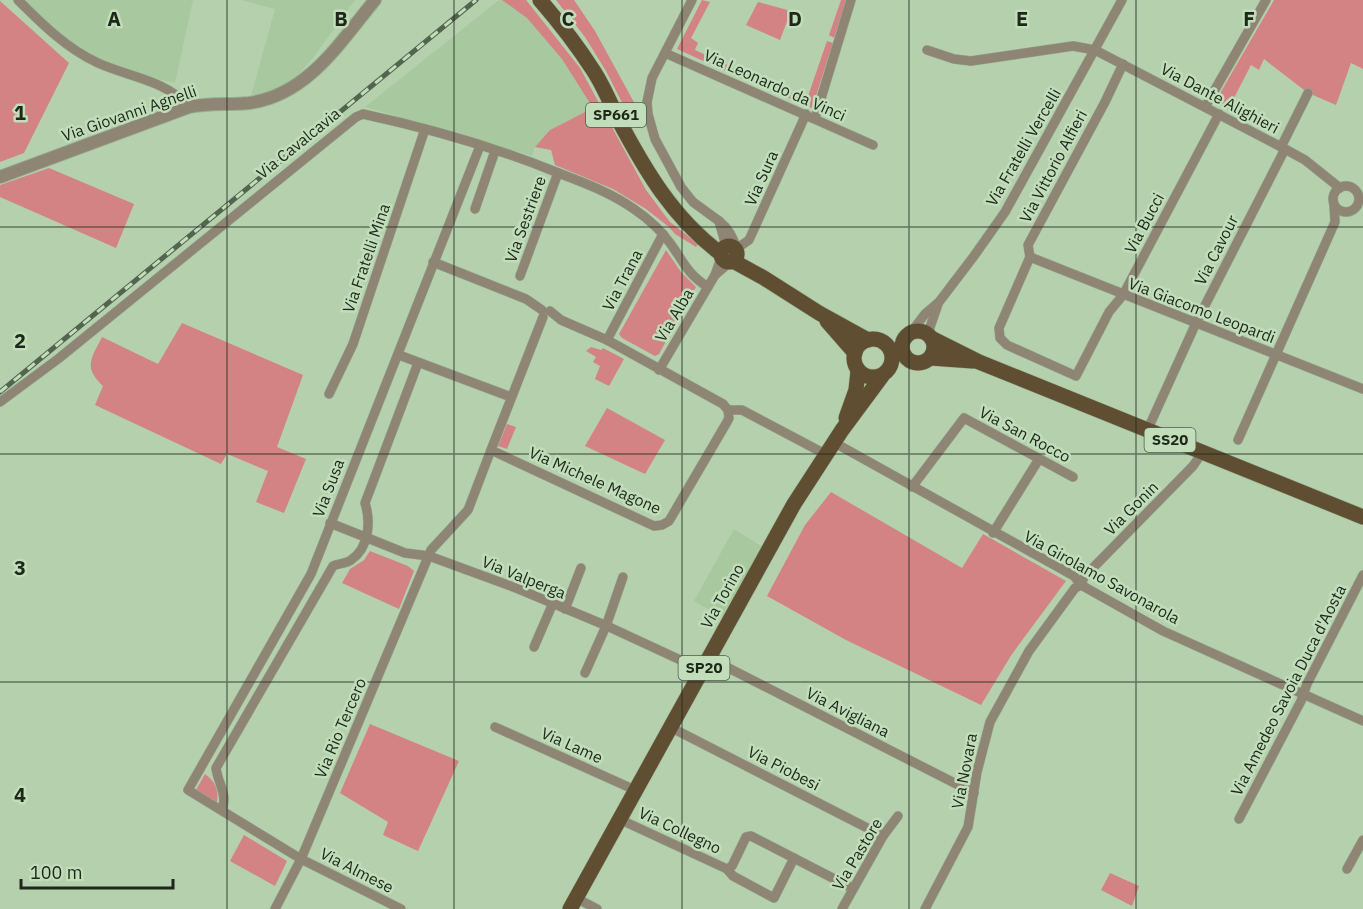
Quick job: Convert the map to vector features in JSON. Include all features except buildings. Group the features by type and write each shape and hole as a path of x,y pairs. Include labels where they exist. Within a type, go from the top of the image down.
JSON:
{"main road":[{"name":"SP661","path":"540,0 593,70 634,149 656,186 679,216 729,255 819,313"},
{"path":"819,313 868,340 880,340 886,344 892,354 886,371"},
{"path":"819,313 855,353"},
{"path":"868,340 857,347 855,366 858,371 869,377 911,362 921,363 931,358 935,349 931,336 918,330 886,344"},
{"path":"908,335 902,349 906,358 911,362"},
{"name":"SS20","path":"931,336 979,362 1363,516"},
{"name":"SS20","path":"931,358 979,362"},
{"name":"Via Torino","path":"835,443 856,390 858,371"},
{"name":"Via Torino","path":"573,904 794,504 886,371"}],"street":[{"path":"18,0 71,48 99,63 166,89 183,100 189,107"},
{"name":"Via Giovanni Agnelli","path":"0,177 189,107 208,103 249,102 280,95 303,81 317,68 375,0"},
{"path":"692,0 665,53 650,87 647,102 652,130 663,158 687,195 719,221 729,255"},
{"name":"Via Sura","path":"729,255 749,240 752,235 811,116 851,0"},
{"name":"Via Fratelli Vercelli","path":"908,335 925,314 939,302 1005,212 1122,0"},
{"path":"1205,106 1266,0"},
{"path":"927,50 954,60 971,61 1073,46 1095,50"},
{"name":"Via Dante Alighieri","path":"1095,50 1305,160 1326,178 1336,196"},
{"name":"Via Leonardo da Vinci","path":"665,53 873,145"},
{"name":"Via Vittorio Alfieri","path":"1076,376 1006,345 1000,338 999,328 1030,257 1028,245 1123,64"},
{"name":"Via Cavour","path":"1147,431 1196,323 1308,93"},
{"name":"Via Cavalcavia","path":"0,402 58,359 356,117 363,114 425,129 480,146 598,188 633,208 663,234 693,277 708,287"},
{"name":"Via Bucci","path":"1076,376 1109,312 1123,295 1219,114"},
{"name":"Via Fratelli Mina","path":"329,394 353,344 425,129"},
{"name":"Via Susa","path":"301,859 188,790 311,574 480,146"},
{"path":"475,209 495,151"},
{"name":"Via Sestriere","path":"520,276 558,173"},
{"path":"1336,196 1349,186 1353,188 1358,204"},
{"path":"1336,196 1341,212 1358,204"},
{"path":"1238,440 1335,222 1336,196"},
{"path":"1335,222 1358,204"},
{"name":"Via Trana","path":"607,340 663,234"},
{"name":"Via Alba","path":"659,370 729,255"},
{"name":"Via Giacomo Leopardi","path":"1030,257 1363,389"},
{"path":"434,262 526,299 546,314 607,340 723,404 728,410 742,410 835,443"},
{"name":"Via Fratelli Vercelli","path":"931,336 939,302"},
{"path":"429,556 431,550 468,510 511,397 546,314"},
{"path":"399,355 511,397"},
{"path":"222,810 224,792 216,768 333,566 351,560 360,551 370,524 365,503 418,363"},
{"name":"Via Michele Magone","path":"491,450 654,525 662,525 669,521 727,422 728,410"},
{"name":"Via San Rocco","path":"912,487 964,418 1073,477"},
{"name":"Via Girolamo Savonarola","path":"835,443 993,533 1074,576 1081,585 1163,631 1363,721"},
{"name":"Via Gonin","path":"1081,585 1084,577 1193,466 1202,453"},
{"path":"993,533 1039,459"},
{"name":"Via Valperga","path":"330,523 405,553 429,556 706,664"},
{"name":"Via Rio Tercero","path":"275,909 301,859 429,556"},
{"path":"565,609 581,568"},
{"name":"Via Amedeo Savoia Duca d'Aosta","path":"1239,819 1363,575"},
{"path":"585,673 606,626 623,577"},
{"name":"Via Novara","path":"925,909 968,826 981,752 990,722 1029,651 1075,588 1081,585"},
{"path":"534,647 553,603"},
{"name":"Via Avigliana","path":"706,664 974,793"},
{"name":"Via Lame","path":"495,727 635,790"},
{"name":"Via Piobesi","path":"670,727 883,836"},
{"name":"Via Pastore","path":"842,909 883,836 898,816"},
{"name":"Via Collegno","path":"620,819 728,868 733,876 774,898"},
{"path":"728,868 732,866 746,837 751,836 852,888"},
{"path":"1347,869 1363,840"},
{"path":"769,909 794,858"},
{"name":"Via Almese","path":"301,859 400,909"},
{"path":"573,904 597,909"}],"shaded area":[{"path":"24,0 193,0 175,83 146,76 101,60 57,32"},
{"path":"241,0 355,0 298,75 280,88 251,96 275,9"},
{"path":"499,0 526,0 580,68 599,105 550,130 535,147 532,156 365,107"},
{"path":"502,0 526,0 580,68 646,190 670,222 698,244 696,247 675,234 646,209 613,189 555,165 551,150 535,147 550,130 593,108 562,59 527,18"},
{"path":"556,0 574,0 595,31 636,106 640,128 634,126 606,71 585,37"},
{"path":"702,0 710,2 691,38 698,43 695,50 734,68 732,74 677,49"},
{"path":"841,0 847,0 834,38 829,35"},
{"path":"1274,0 1363,0 1363,69 1351,63 1336,105 1308,93 1264,59 1259,70 1251,65 1234,98 1239,103 1235,113 1215,102"},
{"path":"0,1 69,63 24,153 0,162"},
{"path":"758,2 791,11 780,40 746,25"},
{"path":"827,41 833,43 812,108 739,77 742,71 807,99"},
{"path":"49,168 134,204 116,248 0,197 0,185"},
{"path":"666,250 681,272 696,287 659,354 655,356 622,338 619,334"},
{"path":"182,323 303,375 277,447 306,459 284,513 256,502 268,471 227,454 221,464 95,405 103,386 93,373 91,363 102,337 158,364"},
{"path":"591,347 601,350 603,348 624,359 609,386 595,379 600,366 593,362 596,357 586,351"},
{"path":"607,408 665,440 645,474 585,446"},
{"path":"507,424 516,427 507,449 498,446"},
{"path":"831,492 962,568 983,534 1066,581 1012,654 981,705 846,640 767,596 805,525"},
{"path":"734,529 763,547 722,617 694,601"},
{"path":"370,551 408,566 414,571 399,609 342,583 350,569 364,560"},
{"path":"370,724 459,761 418,851 383,835 388,822 340,793"},
{"path":"205,774 216,786 217,802 196,790"},
{"path":"244,835 287,861 275,886 230,861"},
{"path":"1110,873 1139,886 1132,906 1101,890"}],"railway":[{"path":"0,392 476,0"}]}
